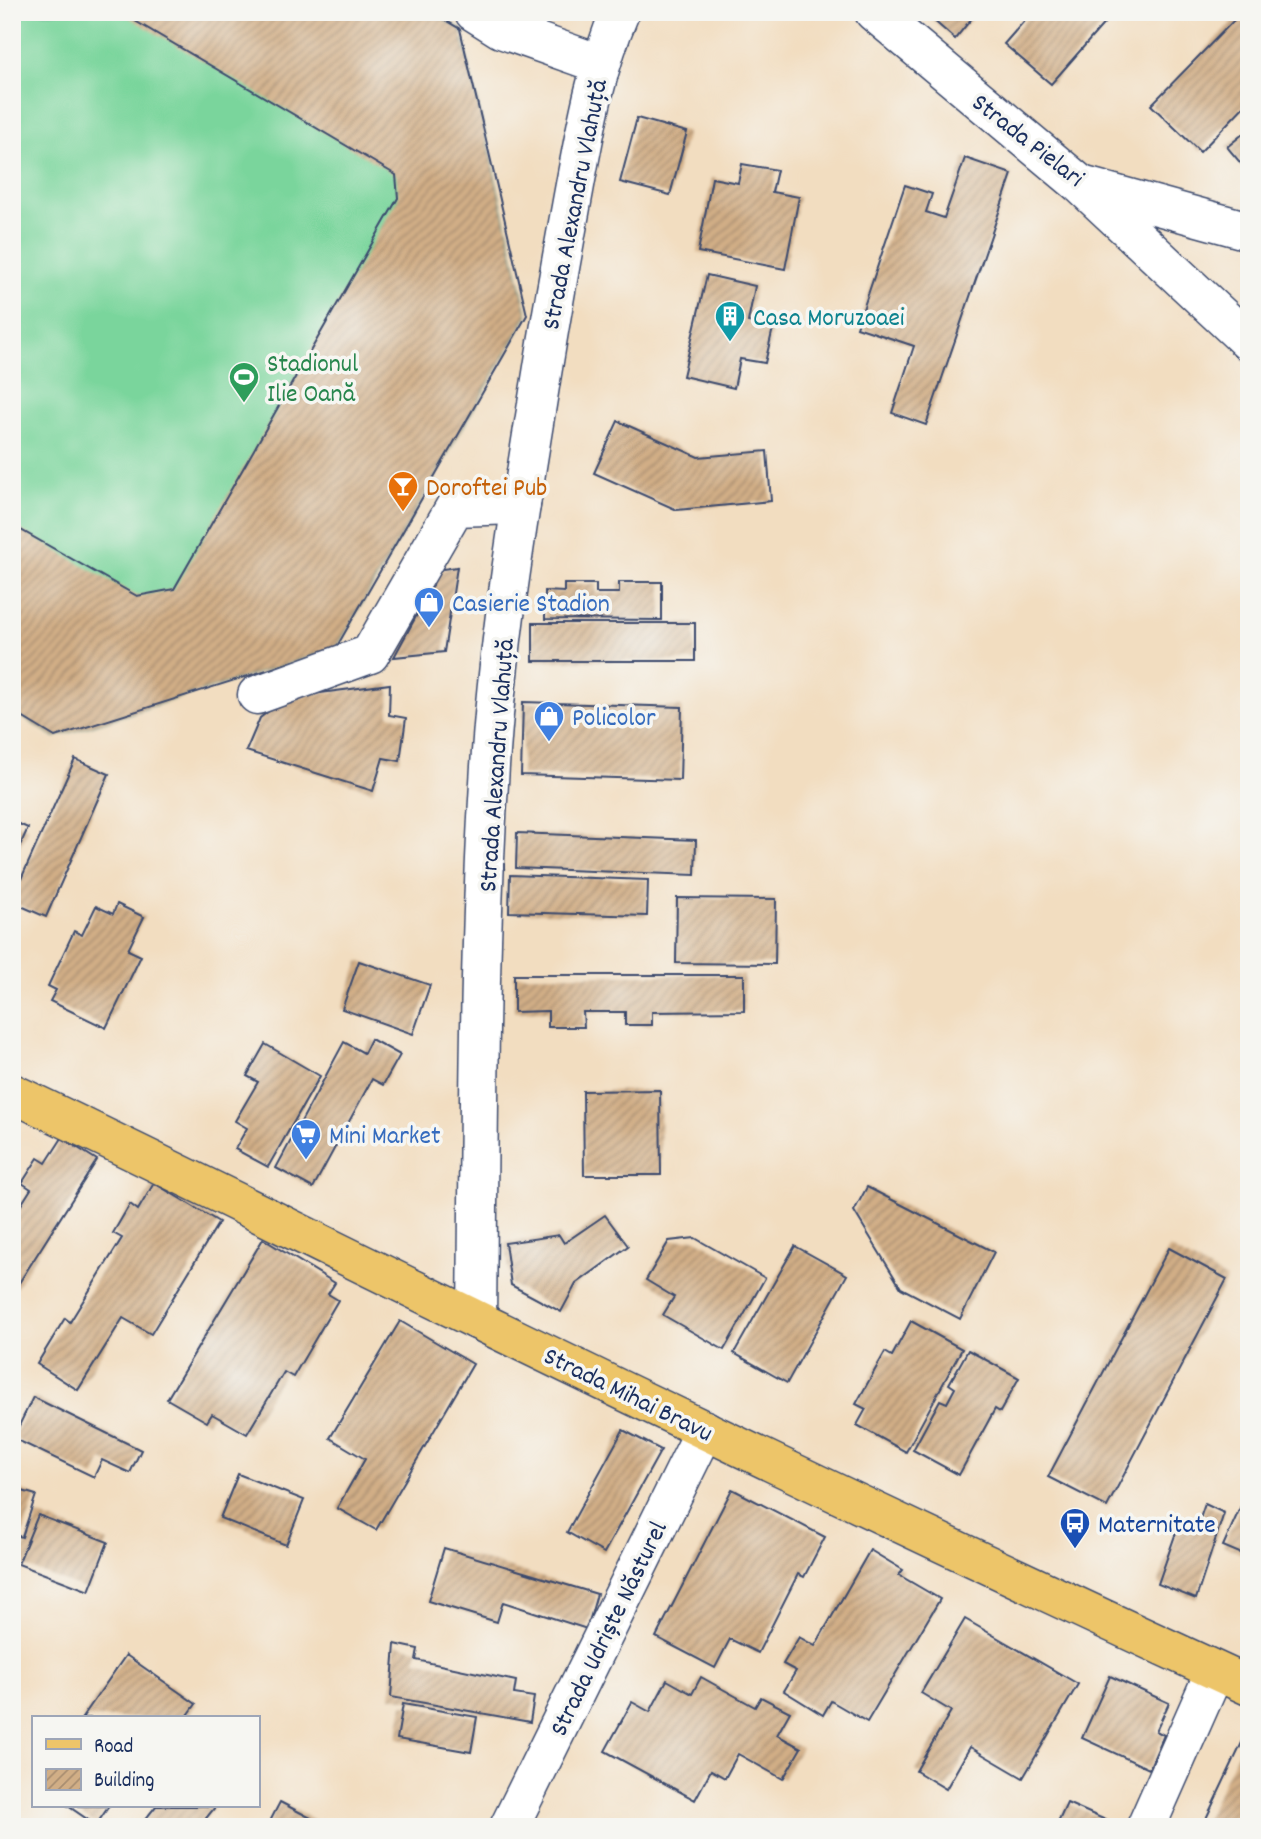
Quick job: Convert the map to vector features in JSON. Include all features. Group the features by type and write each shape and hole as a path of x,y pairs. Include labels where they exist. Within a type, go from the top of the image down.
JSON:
{"main road":[{"name":"Strada Mihai Bravu","path":"12,1093 705,1430 1232,1678"}],"street":[{"name":"Strada Alexandru Vlahuță","path":"477,1320 481,1019 489,782 502,650 521,505 555,295 592,96 600,64 620,12"},
{"name":"Strada Pielari","path":"874,12 1081,185 1249,231"},
{"path":"488,21 600,64"},
{"path":"1081,185 1249,342"},
{"path":"1249,316 1249,328"},
{"path":"257,695 370,654 455,507 521,505"},
{"name":"Strada Udriște Năsturel","path":"509,1827 705,1430"},
{"path":"1146,1827 1232,1678"}],"green space":[{"name":"Stadionul Ilie Oană","path":"12,12 431,12 460,29 527,315 336,648 55,737 12,711"}],"building":[{"path":"120,12 431,12 460,29 527,315 336,648 55,737 12,711 12,525 137,596 174,589 398,198 396,175"},
{"path":"924,12 977,12 955,39"},
{"path":"1032,12 1114,12 1051,84 1004,44"},
{"path":"1242,12 1249,12 1249,101 1200,152 1151,105"},
{"path":"637,118 687,132 670,195 620,182"},
{"path":"1249,129 1249,173 1227,147"},
{"path":"965,158 1012,174 926,425 892,413 914,346 857,327 905,185 932,194 926,212 944,218"},
{"path":"742,164 777,170 772,192 799,197 785,269 698,252 712,178 738,183"},
{"name":"Casa Moruzoaei","path":"707,275 755,286 748,322 773,328 765,363 740,359 734,388 683,376"},
{"path":"618,421 698,457 767,451 771,501 677,510 594,473"},
{"name":"Casierie Stadion","path":"433,563 443,569 457,567 444,652 394,657 433,585 423,579"},
{"path":"619,582 662,582 662,620 545,619 545,591 564,592 564,584 596,584 596,593 619,593"},
{"path":"533,623 695,623 695,661 533,661"},
{"path":"390,684 389,715 406,718 400,761 383,758 373,791 246,751 260,718 269,711 305,695"},
{"path":"523,702 682,707 680,780 521,775"},
{"path":"75,759 109,774 46,917 12,902 12,899"},
{"path":"12,821 28,828 12,863"},
{"path":"517,833 696,840 695,875 516,868"},
{"path":"510,875 648,880 647,916 509,912"},
{"path":"677,898 776,899 775,964 676,963"},
{"path":"117,904 144,917 128,950 141,956 106,1028 50,1001 56,990 48,986 74,931 82,935 96,906 113,914"},
{"path":"359,961 430,985 413,1034 342,1009"},
{"path":"514,975 744,975 744,1011 652,1012 652,1025 625,1025 625,1012 583,1012 584,1027 548,1027 548,1011 514,1012"},
{"path":"371,1039 400,1055 383,1085 372,1079 313,1188 276,1168 344,1042 364,1053"},
{"path":"265,1044 320,1076 268,1167 235,1149 247,1128 235,1121 258,1082 247,1076"},
{"path":"660,1090 661,1175 584,1175 583,1091"},
{"path":"62,1138 97,1160 12,1294 12,1219 31,1189 22,1183 38,1158 46,1163"},
{"path":"154,1183 219,1222 151,1334 123,1318 78,1390 37,1364 65,1318 70,1322 122,1238 113,1233 130,1204 138,1210"},
{"path":"867,1187 994,1252 960,1319 901,1288 854,1211"},
{"path":"605,1215 628,1246 576,1284 561,1312 511,1285 505,1243 559,1235 564,1243"},
{"path":"695,1238 765,1278 724,1350 663,1315 674,1297 646,1280 669,1241"},
{"path":"263,1239 335,1283 328,1294 338,1300 293,1377 284,1372 247,1434 212,1414 207,1422 167,1399"},
{"path":"795,1246 847,1275 787,1383 734,1353"},
{"path":"1169,1248 1227,1279 1107,1507 1048,1477"},
{"path":"400,1321 473,1364 376,1530 337,1508 365,1459 330,1438"},
{"path":"911,1321 962,1349 906,1452 857,1425 866,1409 856,1404 885,1352 892,1356"},
{"path":"968,1350 1019,1378 1000,1412 995,1409 959,1475 913,1450 940,1400 947,1403 955,1388 949,1384"},
{"path":"33,1397 141,1450 130,1473 102,1460 94,1477 13,1438"},
{"path":"623,1430 661,1450 604,1553 567,1532"},
{"path":"238,1474 304,1500 286,1545 220,1518"},
{"path":"12,1488 36,1495 22,1537 12,1534"},
{"path":"1249,1488 1249,1557 1223,1546"},
{"path":"732,1489 825,1537 804,1577 798,1574 758,1653 730,1639 715,1668 656,1637"},
{"path":"1205,1504 1224,1513 1196,1599 1158,1584 1180,1521 1197,1527"},
{"path":"38,1515 108,1542 89,1591 18,1564"},
{"path":"444,1548 597,1594 587,1629 503,1602 497,1622 428,1601"},
{"path":"870,1550 903,1570 899,1575 940,1599 867,1722 831,1701 823,1715 784,1691 796,1671 783,1664 799,1637 815,1646"},
{"path":"965,1619 1078,1684 1023,1778 970,1747 946,1789 916,1771 951,1711 921,1693"},
{"path":"395,1644 418,1649 416,1660 516,1681 514,1694 534,1697 530,1722 391,1697"},
{"path":"126,1655 196,1704 187,1716 83,1716"},
{"path":"1110,1676 1169,1703 1156,1731 1164,1735 1149,1769 1082,1738"},
{"path":"701,1677 755,1707 761,1697 790,1712 777,1735 801,1748 783,1779 738,1754 725,1778 711,1770 695,1800 605,1751 632,1702 650,1712 667,1680 692,1694"},
{"path":"403,1704 477,1717 471,1752 397,1739"},
{"path":"1249,1728 1248,1827 1202,1827"},
{"path":"280,1802 328,1827 267,1827"},
{"path":"1067,1803 1117,1825 1056,1827"},
{"path":"71,1808 108,1808 96,1825"},
{"path":"154,1808 214,1808 199,1827 139,1827"}],"place":[{"name":"Casa Moruzoaei","path":"730,343"},
{"name":"Stadionul Ilie Oană","path":"244,404"},
{"name":"Doroftei Pub","path":"403,513"},
{"name":"Casierie Stadion","path":"429,629"},
{"name":"Policolor","path":"549,743"},
{"name":"Mini Market","path":"306,1161"},
{"name":"Maternitate","path":"1075,1550"}]}
